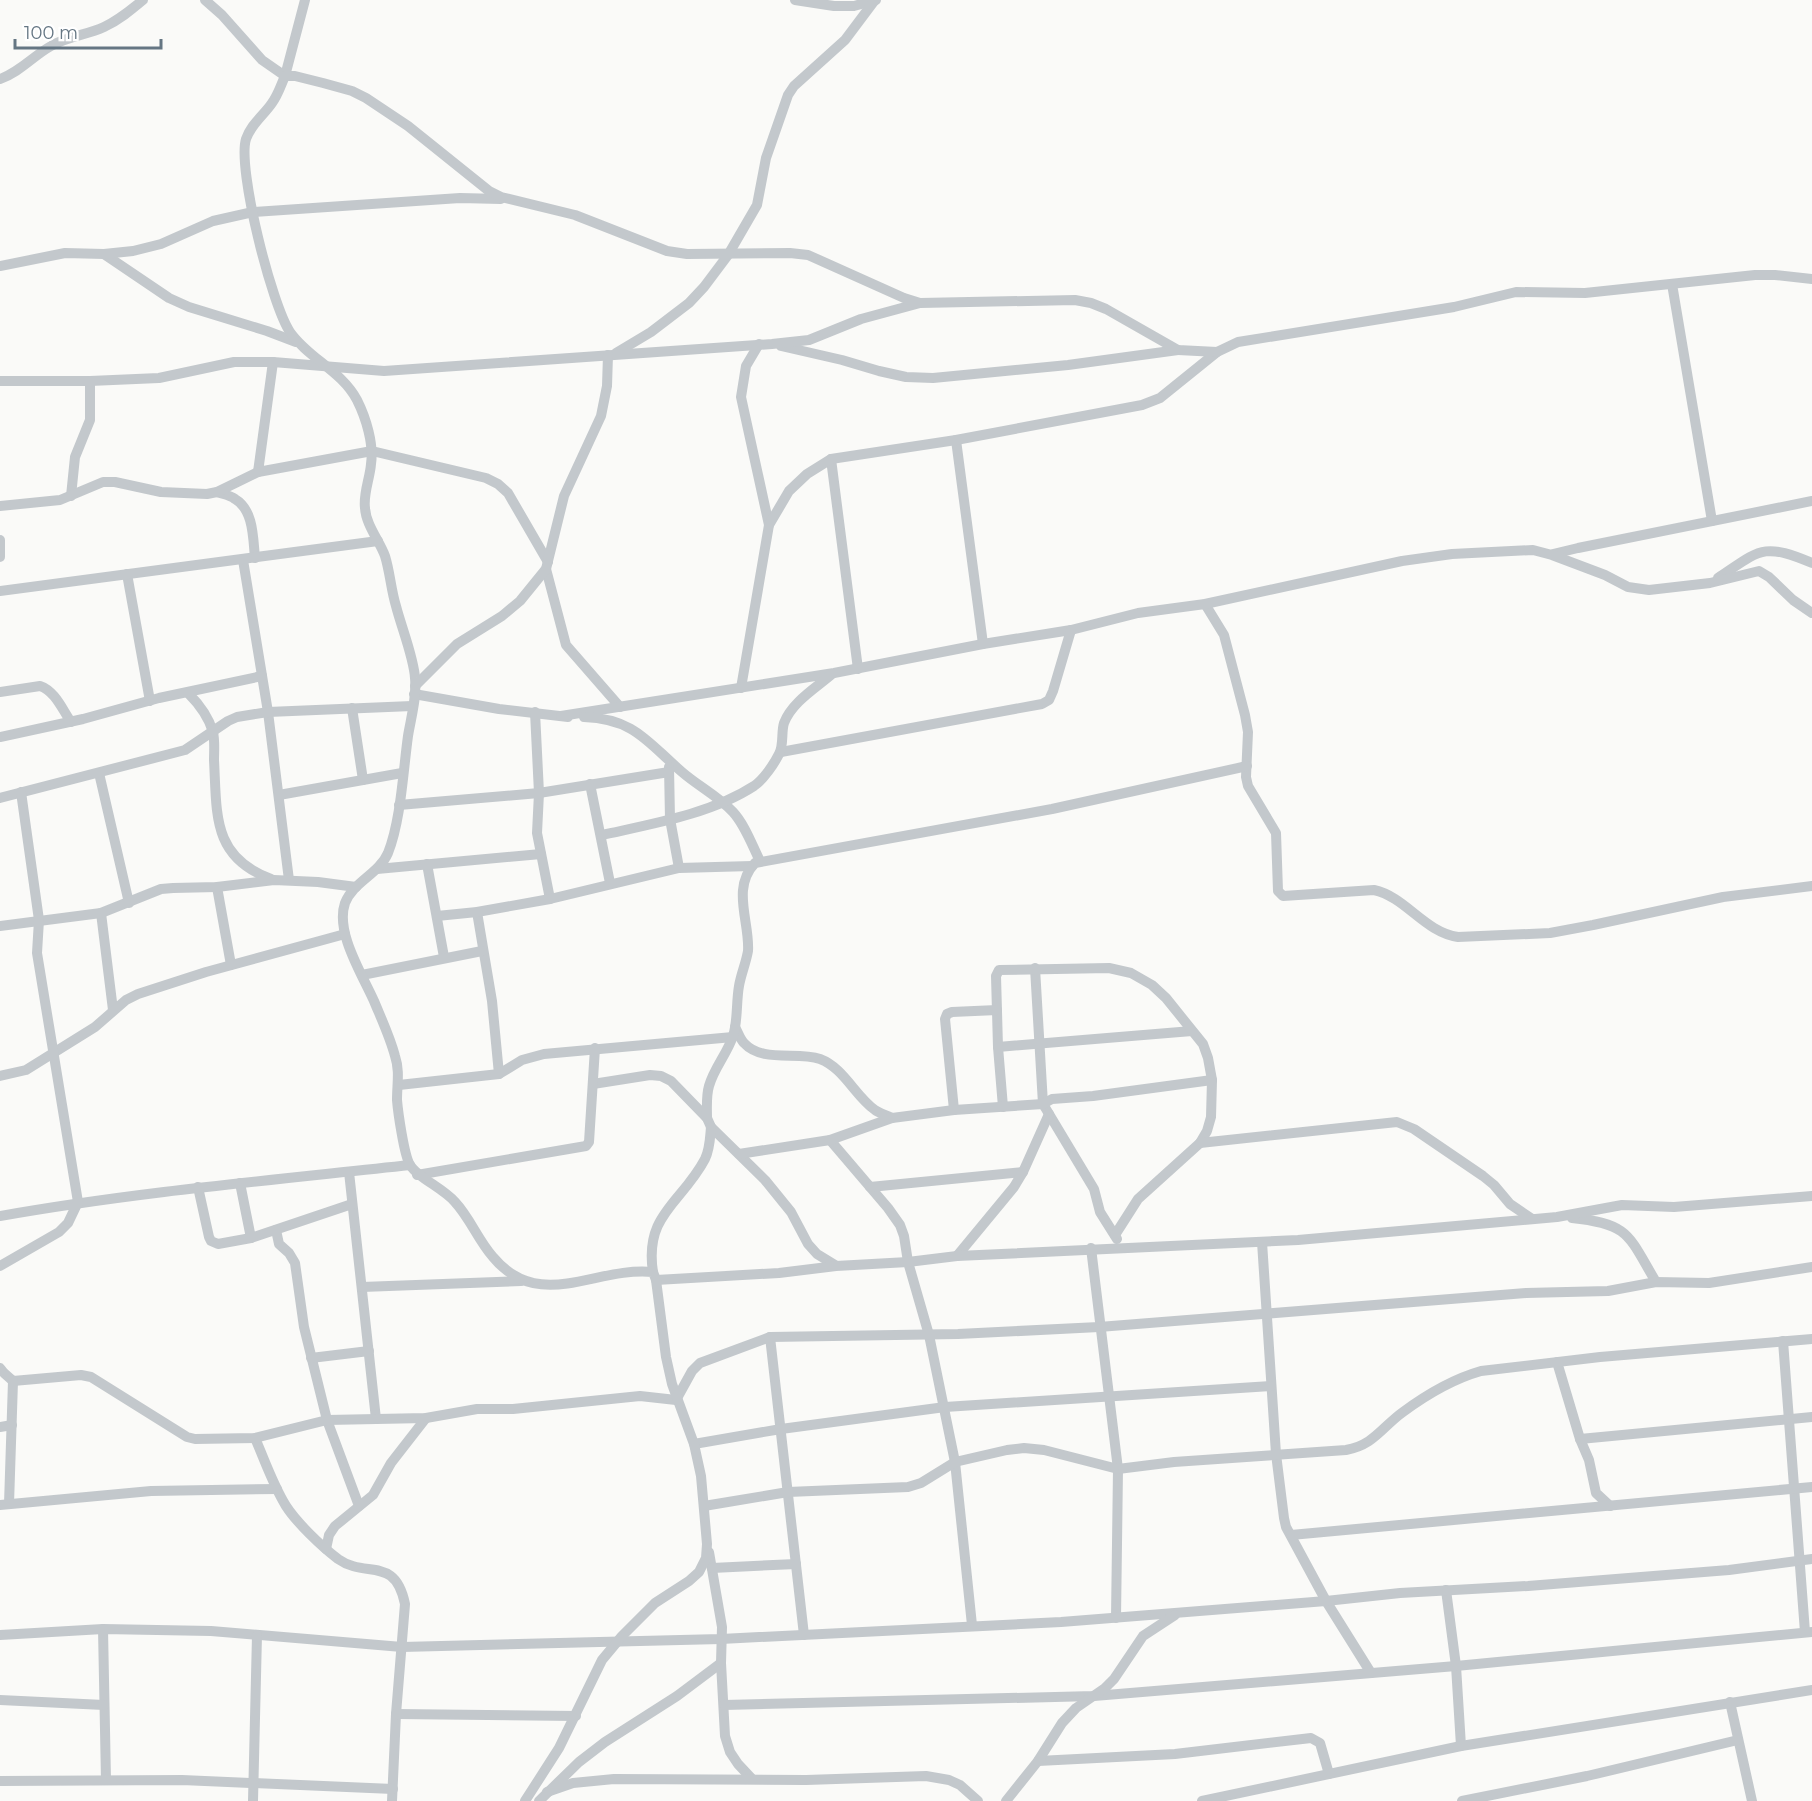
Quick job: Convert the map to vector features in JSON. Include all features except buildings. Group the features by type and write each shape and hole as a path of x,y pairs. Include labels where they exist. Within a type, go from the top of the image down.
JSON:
{"street":[{"path":"0,79 10,75 57,43 103,28 119,19 143,0"},
{"path":"205,0 222,15 262,60 285,76 295,76 323,83 352,91 366,98 408,126 489,191 509,199 575,215 667,251 687,254 790,253 808,255 920,303"},
{"path":"305,0 285,76 273,102 254,123 246,138 244,152 246,174 263,259 277,302 291,334 349,387 358,402 372,451 364,510 386,560 395,604 415,676 399,806 387,855 377,869 356,887 346,901 343,913 345,934 395,1055 399,1070 397,1099 410,1165 417,1174 434,1183 457,1203 491,1256 508,1273 521,1281"},
{"path":"795,0 834,6 854,6 876,0"},
{"path":"611,355 651,332 689,303 728,255 757,205 766,158 788,95 794,86 845,40 876,0"},
{"path":"0,266 65,253 104,254 133,251 160,244 213,221 253,212 460,198 509,199"},
{"path":"104,254 179,303 302,345"},
{"path":"741,688 769,525 789,490 807,474 831,459 956,440 1142,405 1160,398 1216,352 1238,342 1454,307 1516,292 1585,293 1755,275 1812,279"},
{"path":"1672,284 1712,521"},
{"path":"0,381 159,378 234,362 273,362 384,371 771,344 808,340 861,319 920,303 1075,300 1106,309 1178,350"},
{"path":"759,344 746,366 741,397 769,525"},
{"path":"771,344 906,377 933,378 1068,365 1178,350 1216,352"},
{"path":"414,690 457,644 502,616 520,601 547,565 564,496 601,416 611,355"},
{"path":"258,472 273,362"},
{"path":"71,496 75,457 90,420 90,381"},
{"path":"956,440 983,644"},
{"path":"0,506 60,500 96,484 115,482 161,492 199,495 217,492 258,472 372,451 486,478 498,484 508,493 547,565 566,645 620,707"},
{"path":"831,459 858,669"},
{"path":"217,492 236,499 249,516 255,558"},
{"path":"1552,555 1812,501"},
{"path":"0,540 0,557"},
{"path":"0,591 378,541"},
{"path":"561,716 834,674 983,644 1071,630 1138,613 1205,604 1402,561 1452,554 1523,550 1552,555 1605,575 1628,587 1649,590 1710,583 1759,571 1812,613"},
{"path":"1710,583 1754,554 1774,550 1789,553 1812,563"},
{"path":"243,560 268,712 289,880"},
{"path":"127,574 150,701"},
{"path":"1205,604 1224,635 1248,732 1246,777 1248,786 1276,833 1278,891 1283,896 1374,890 1394,897 1437,931 1458,937 1550,933 1723,897 1812,886"},
{"path":"780,752 1042,704 1049,700 1053,691 1071,630"},
{"path":"602,835 670,819 721,802 754,786 762,779 780,752 783,724 788,715 794,707 834,674"},
{"path":"0,736 70,722 262,676"},
{"path":"0,692 40,686 46,688 70,722"},
{"path":"414,690 489,707 602,719 630,727 734,813 756,863"},
{"path":"188,693 201,708 213,733 217,802 224,840 231,854 242,864 255,873 274,880"},
{"path":"0,798 185,750 237,717 268,712 412,706"},
{"path":"352,708 363,780"},
{"path":"535,712 539,793 537,824 550,899"},
{"path":"669,759 670,819 679,868"},
{"path":"437,916 477,912 550,899 679,868 756,863 1052,809 1247,766"},
{"path":"399,806 539,793 669,772"},
{"path":"99,773 129,903"},
{"path":"279,795 402,773"},
{"path":"590,784 610,884"},
{"path":"0,1266 59,1232 68,1223 78,1203 37,953 39,920 21,792"},
{"path":"377,869 541,854"},
{"path":"752,1779 730,1752 725,1736 721,1615 707,1544 701,1476 694,1444 676,1400 666,1357 650,1256 657,1226 705,1159 710,1145 708,1087 734,1032 738,990 748,950 748,934 742,904 743,886 756,863"},
{"path":"427,864 444,957"},
{"path":"0,926 101,913 161,889 217,887 274,880 356,887"},
{"path":"217,887 231,965"},
{"path":"477,912 492,1001 500,1074"},
{"path":"101,913 113,1010"},
{"path":"0,1076 26,1070 95,1027 126,1000 138,994 231,965 345,934"},
{"path":"362,975 482,951"},
{"path":"1035,968 1043,1104 1094,1188 1100,1212 1124,1248"},
{"path":"1003,1107 998,1047 996,976 999,970 1109,968 1131,973 1152,985 1166,998 1206,1051 1212,1080 1211,1117 1200,1143 1138,1199 1115,1235"},
{"path":"954,1110 945,1018 952,1012 997,1010"},
{"path":"998,1047 1192,1031"},
{"path":"399,1085 500,1074 532,1056 734,1032"},
{"path":"734,1032 743,1043 764,1054 806,1056 832,1065 876,1111 892,1118"},
{"path":"417,1174 586,1146 589,1142 595,1048"},
{"path":"593,1084 650,1075 671,1081 765,1180 791,1212 812,1249 824,1260 836,1266"},
{"path":"739,1154 830,1140 892,1118 954,1110 1043,1104 1052,1099 1093,1096 1212,1080"},
{"path":"957,1256 1014,1187 1049,1114"},
{"path":"1200,1143 1397,1122 1414,1129 1483,1176 1510,1204 1533,1219"},
{"path":"830,1140 900,1225 904,1236 908,1262 929,1335 956,1462 972,1626"},
{"path":"0,1216 198,1187 410,1165"},
{"path":"349,1172 376,1419"},
{"path":"870,1187 1023,1172"},
{"path":"240,1183 251,1238"},
{"path":"198,1187 211,1241 218,1244 251,1238 352,1204"},
{"path":"362,1287 521,1281 557,1285 578,1283 620,1272 654,1276 779,1273 957,1256 1091,1248 1262,1242 1557,1217 1622,1205 1674,1207 1812,1196"},
{"path":"1557,1217 1596,1221 1622,1230 1656,1282"},
{"path":"276,1230 279,1244 289,1252 295,1263 304,1327 327,1420 359,1506"},
{"path":"1262,1242 1276,1454 1284,1518 1326,1601 1371,1673"},
{"path":"1091,1248 1118,1469 1116,1618"},
{"path":"676,1400 692,1371 700,1364 770,1337 929,1335 1099,1327 1526,1293 1608,1291 1656,1282 1709,1283 1812,1267"},
{"path":"770,1337 804,1635"},
{"path":"704,1506 788,1492 908,1487 921,1484 956,1462 1024,1448 1044,1450 1118,1469 1174,1461 1360,1448 1401,1413 1464,1376 1481,1371 1812,1339"},
{"path":"724,1705 1094,1696 1456,1666 1809,1632 1793,1489 1783,1341"},
{"path":"311,1358 369,1351"},
{"path":"1557,1362 1580,1439 1589,1460 1596,1493 1610,1506"},
{"path":"0,1368 13,1381 81,1374 92,1377 187,1437 195,1439 255,1438 327,1420 426,1418 477,1409 513,1409 640,1395 676,1400"},
{"path":"13,1381 12,1425 4,1505 151,1491 277,1489"},
{"path":"694,1444 781,1428 945,1407 1271,1386"},
{"path":"326,1549 329,1536 335,1526 373,1495 392,1463 426,1418"},
{"path":"1580,1439 1812,1418"},
{"path":"0,1427 12,1425"},
{"path":"255,1438 277,1489 294,1516 340,1560 388,1574 397,1581 402,1591 405,1604 392,1801"},
{"path":"1291,1535 1812,1487"},
{"path":"525,1801 559,1748 602,1660 616,1642 655,1603 699,1572 706,1558 707,1544"},
{"path":"0,1635 103,1629 211,1631 402,1647 722,1639 1116,1618 1446,1590 1718,1571 1812,1559"},
{"path":"712,1568 796,1564"},
{"path":"1446,1590 1456,1666 1461,1746"},
{"path":"1006,1801 1038,1761 1062,1723 1076,1708 1114,1679 1143,1636 1177,1613"},
{"path":"103,1629 106,1780"},
{"path":"253,1801 257,1635"},
{"path":"539,1801 579,1762 605,1742 677,1696 721,1663"},
{"path":"1202,1801 1461,1746 1812,1690"},
{"path":"0,1700 104,1705"},
{"path":"1730,1702 1749,1800"},
{"path":"396,1714 576,1716"},
{"path":"1038,1761 1175,1754 1311,1738 1320,1743 1329,1774"},
{"path":"1462,1801 1587,1776 1738,1740"},
{"path":"547,1792 573,1783 614,1779 806,1780 926,1776 949,1780 960,1785 978,1801"},
{"path":"0,1781 182,1780 393,1789"}]}
